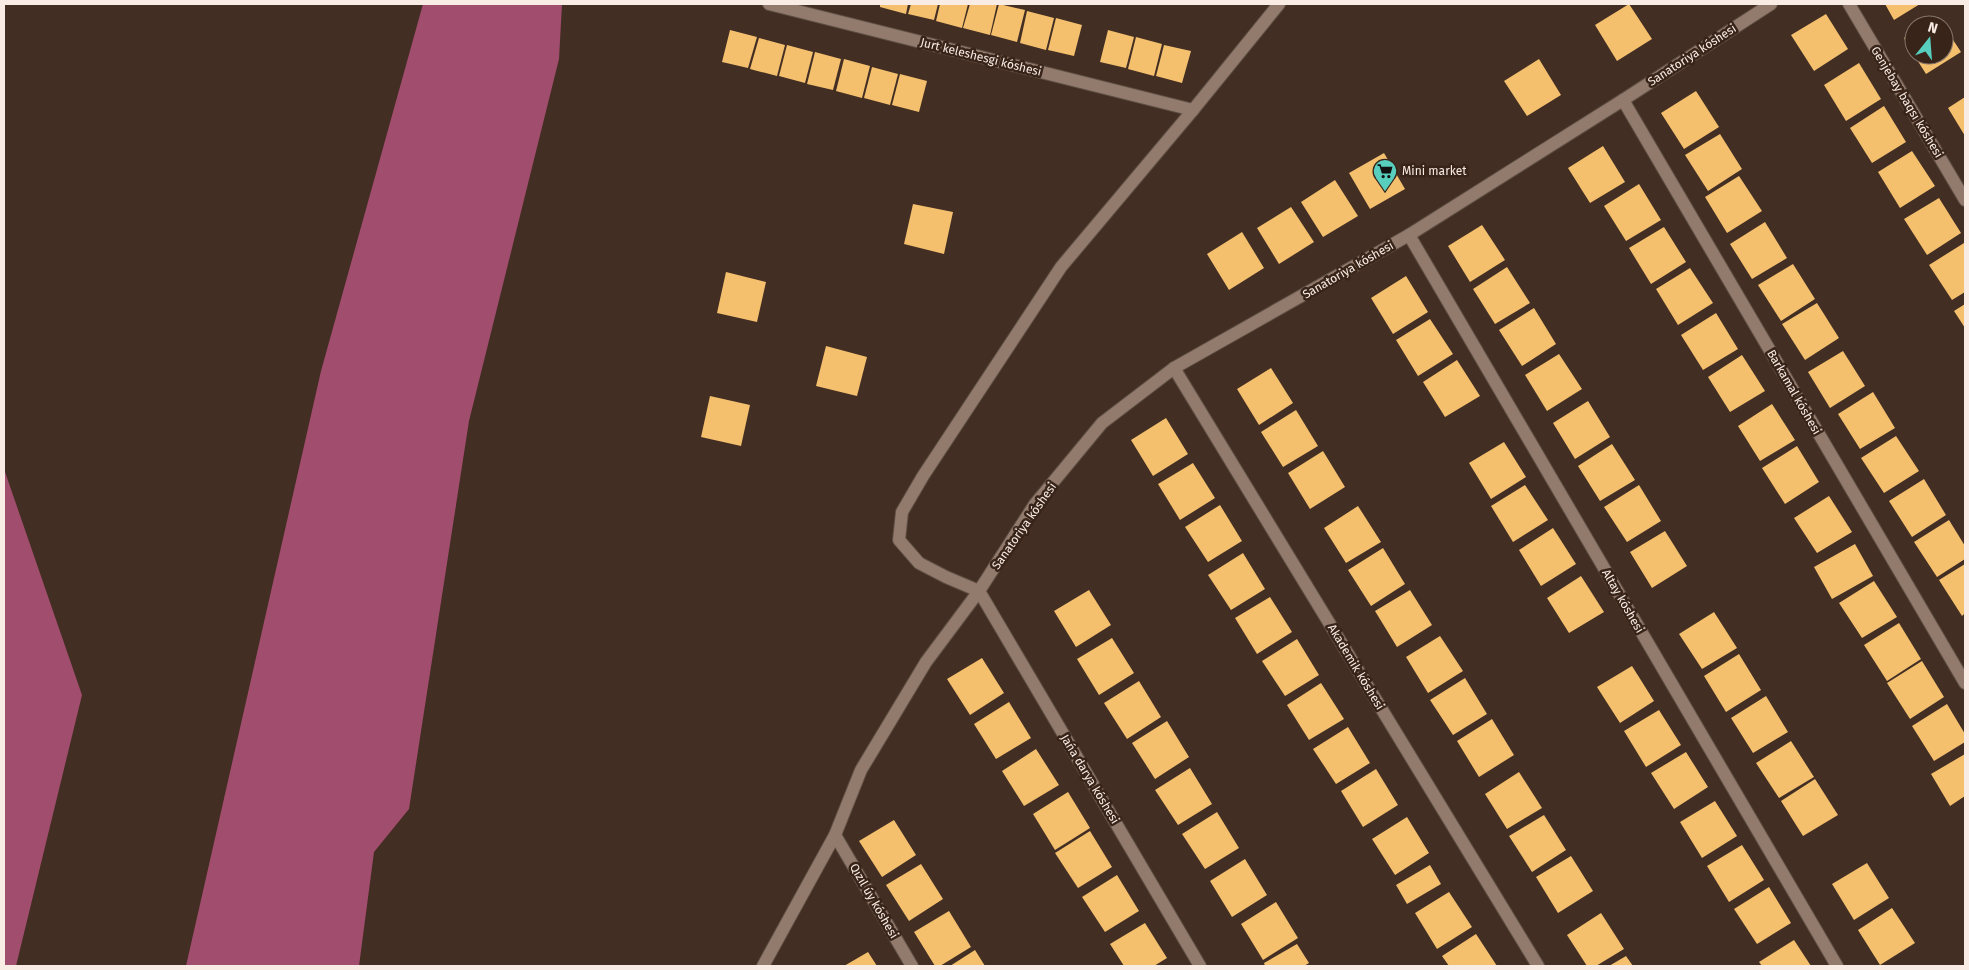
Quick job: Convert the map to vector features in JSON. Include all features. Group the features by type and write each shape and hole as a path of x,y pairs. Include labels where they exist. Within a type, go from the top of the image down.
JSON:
{"street":[{"name":"Jurt keleshesgi kóshesi","path":"769,4 1193,110"},
{"path":"979,591 919,563 899,540 902,512 928,468 1061,267 1279,4"},
{"name":"Sanatoriya kóshesi","path":"762,966 836,835 861,770 926,662 979,591 1035,504 1102,423 1174,368 1409,235 1771,4"},
{"name":"Genjebay baqsı kóshesi","path":"1849,4 1965,200"},
{"name":"Barkamal kóshesi","path":"1623,100 1965,683"},
{"name":"Altay kóshesi","path":"1409,235 1837,966"},
{"name":"Akademik kóshesi","path":"1174,368 1538,966"},
{"name":"Jańa darya kóshesi","path":"979,591 1200,966"},
{"name":"Qızıl úy kóshesi","path":"836,835 912,966"}],"shaded area":[{"path":"423,4 562,4 559,59 469,421 409,809 374,852 359,966 186,966 321,371"},
{"path":"4,469 82,695 16,966 4,966"}],"building":[{"path":"880,4 908,4 906,14 880,7"},
{"path":"911,4 938,4 934,20 908,14"},
{"path":"940,4 968,4 962,28 936,21"},
{"path":"970,4 997,4 990,35 963,28"},
{"path":"999,4 1025,10 1017,42 991,35"},
{"path":"1629,4 1652,39 1617,61 1595,25"},
{"path":"1885,4 1920,4 1894,20"},
{"path":"1027,11 1054,18 1046,50 1020,43"},
{"path":"1826,14 1848,49 1814,71 1791,35"},
{"path":"1056,18 1082,25 1074,56 1048,50"},
{"path":"730,30 757,37 748,68 722,62"},
{"path":"1108,30 1134,37 1126,68 1100,62"},
{"path":"1136,37 1162,44 1154,76 1128,69"},
{"path":"759,38 785,45 777,76 750,69"},
{"path":"1954,41 1961,52 1954,56"},
{"path":"787,45 813,52 805,83 779,76"},
{"path":"1164,45 1191,51 1182,83 1156,76"},
{"path":"815,52 841,59 833,90 807,84"},
{"path":"844,59 870,66 862,98 836,91"},
{"path":"1539,59 1561,95 1527,116 1504,81"},
{"path":"1859,63 1881,99 1846,121 1824,85"},
{"path":"1920,65 1940,65 1926,74"},
{"path":"872,67 898,74 890,105 864,98"},
{"path":"900,74 927,81 919,112 892,105"},
{"path":"1696,91 1719,127 1684,149 1661,113"},
{"path":"1965,97 1965,136 1948,108"},
{"path":"1884,106 1906,142 1872,163 1850,128"},
{"path":"1720,134 1742,169 1708,191 1685,155"},
{"path":"1603,146 1625,182 1590,203 1568,168"},
{"path":"1912,151 1935,186 1900,208 1878,172"},
{"path":"1384,153 1405,189 1370,209 1349,173"},
{"path":"1739,176 1762,211 1727,233 1705,197"},
{"path":"1335,180 1358,216 1323,237 1301,202"},
{"path":"1639,184 1661,220 1626,241 1604,206"},
{"path":"1939,198 1961,233 1927,255 1904,219"},
{"path":"913,204 953,212 944,254 904,244"},
{"path":"1291,207 1314,242 1279,264 1257,228"},
{"path":"1765,222 1787,258 1752,279 1730,244"},
{"path":"1482,225 1505,260 1470,282 1448,246"},
{"path":"1664,227 1686,262 1651,284 1629,248"},
{"path":"1242,232 1264,268 1229,290 1207,254"},
{"path":"1964,243 1965,292 1952,300 1929,265"},
{"path":"1793,264 1815,299 1781,321 1758,285"},
{"path":"1507,267 1530,303 1495,324 1473,289"},
{"path":"1690,268 1713,303 1678,325 1656,289"},
{"path":"726,272 766,282 757,322 717,313"},
{"path":"1406,276 1428,312 1393,334 1371,298"},
{"path":"1817,303 1839,338 1805,360 1782,324"},
{"path":"1965,304 1965,328 1954,311"},
{"path":"1534,308 1556,344 1522,366 1499,330"},
{"path":"1716,313 1738,349 1703,370 1681,335"},
{"path":"1430,319 1453,354 1418,376 1396,340"},
{"path":"826,346 867,357 857,396 816,386"},
{"path":"1843,351 1865,386 1830,408 1808,372"},
{"path":"1559,354 1582,389 1547,411 1525,375"},
{"path":"1742,355 1765,391 1730,412 1708,377"},
{"path":"1457,360 1480,396 1445,417 1423,382"},
{"path":"1271,368 1293,403 1259,425 1237,389"},
{"path":"1873,392 1895,428 1860,449 1838,414"},
{"path":"710,396 750,405 741,446 701,437"},
{"path":"1588,401 1610,437 1575,459 1553,423"},
{"path":"1772,404 1795,440 1760,461 1738,426"},
{"path":"1296,410 1318,446 1283,467 1261,432"},
{"path":"1166,418 1188,454 1153,476 1131,440"},
{"path":"1896,436 1919,471 1884,493 1861,458"},
{"path":"1504,442 1526,477 1491,499 1469,463"},
{"path":"1612,444 1635,480 1600,501 1578,466"},
{"path":"1797,446 1819,482 1785,504 1762,468"},
{"path":"1323,451 1345,487 1310,509 1288,473"},
{"path":"1193,463 1215,498 1180,520 1158,484"},
{"path":"1924,479 1946,515 1912,537 1889,501"},
{"path":"1525,485 1548,520 1513,542 1491,506"},
{"path":"1639,485 1661,521 1627,542 1604,507"},
{"path":"1829,496 1852,532 1817,553 1794,518"},
{"path":"1220,505 1242,541 1208,562 1185,527"},
{"path":"1358,506 1381,542 1346,563 1324,528"},
{"path":"1949,520 1965,546 1965,559 1937,577 1914,542"},
{"path":"1553,528 1576,564 1541,586 1519,550"},
{"path":"1665,531 1687,566 1652,588 1630,552"},
{"path":"1855,544 1873,576 1832,599 1814,567"},
{"path":"1383,548 1405,584 1371,606 1348,570"},
{"path":"1243,553 1265,589 1231,610 1208,575"},
{"path":"1965,564 1965,613 1962,616 1939,580"},
{"path":"1581,576 1604,612 1569,633 1547,598"},
{"path":"1874,581 1897,617 1862,638 1839,603"},
{"path":"1089,590 1111,625 1076,647 1054,611"},
{"path":"1410,590 1432,625 1397,647 1375,611"},
{"path":"1270,597 1292,632 1257,654 1235,618"},
{"path":"1714,612 1737,648 1702,669 1679,634"},
{"path":"1899,623 1921,659 1887,681 1864,645"},
{"path":"1440,636 1463,671 1428,693 1406,657"},
{"path":"1112,638 1134,673 1099,695 1077,659"},
{"path":"1297,639 1319,675 1285,696 1262,661"},
{"path":"1739,654 1761,690 1726,712 1704,676"},
{"path":"982,658 1004,693 970,715 947,679"},
{"path":"1922,661 1944,697 1910,719 1887,683"},
{"path":"1632,666 1654,701 1620,723 1597,687"},
{"path":"1465,678 1487,714 1453,735 1430,700"},
{"path":"1139,681 1161,717 1127,739 1104,703"},
{"path":"1321,683 1344,719 1309,740 1287,705"},
{"path":"1766,696 1788,732 1753,753 1731,718"},
{"path":"1009,702 1031,738 996,759 974,724"},
{"path":"1947,704 1965,734 1965,742 1934,761 1912,726"},
{"path":"1659,710 1681,745 1646,767 1624,731"},
{"path":"1492,719 1514,755 1479,777 1457,741"},
{"path":"1167,721 1189,757 1155,779 1132,743"},
{"path":"1348,727 1370,763 1336,784 1313,749"},
{"path":"1791,741 1814,777 1779,798 1756,763"},
{"path":"1036,749 1059,785 1024,806 1002,771"},
{"path":"1686,752 1708,787 1674,809 1651,773"},
{"path":"1965,754 1965,796 1950,806 1931,774"},
{"path":"1190,768 1212,804 1178,825 1155,790"},
{"path":"1376,769 1398,805 1363,827 1341,791"},
{"path":"1519,772 1542,808 1507,829 1485,794"},
{"path":"1815,779 1838,815 1803,836 1781,801"},
{"path":"1068,792 1090,828 1055,850 1033,814"},
{"path":"1715,801 1737,836 1702,858 1680,822"},
{"path":"1217,812 1239,848 1205,869 1182,834"},
{"path":"1544,815 1566,850 1532,872 1509,836"},
{"path":"1407,817 1429,853 1395,875 1372,839"},
{"path":"894,820 916,855 882,877 859,841"},
{"path":"1090,831 1112,867 1078,888 1055,853"},
{"path":"1742,845 1764,880 1729,902 1707,866"},
{"path":"1571,856 1593,891 1558,913 1536,877"},
{"path":"1245,859 1267,895 1232,917 1210,881"},
{"path":"1867,863 1889,898 1854,920 1832,884"},
{"path":"921,864 943,899 909,921 886,885"},
{"path":"1430,865 1441,884 1407,904 1396,885"},
{"path":"1117,875 1139,911 1105,932 1082,897"},
{"path":"1769,887 1791,923 1757,944 1734,909"},
{"path":"1449,892 1472,927 1437,949 1415,913"},
{"path":"1276,902 1298,938 1263,960 1241,924"},
{"path":"1892,908 1915,943 1880,965 1858,930"},
{"path":"949,911 971,947 940,966 935,966 914,932"},
{"path":"1601,913 1624,949 1596,966 1587,966 1567,935"},
{"path":"1145,923 1167,958 1154,966 1124,966 1110,944"},
{"path":"1476,934 1497,966 1449,966 1442,956"},
{"path":"1794,940 1811,966 1762,966 1759,962"},
{"path":"1297,944 1309,963 1304,966 1265,966 1264,963"},
{"path":"975,950 985,966 950,966"},
{"path":"868,952 877,966 844,966"},
{"path":"1626,956 1633,966 1609,966"}],"place":[{"name":"Mini market","path":"1385,192"}]}
